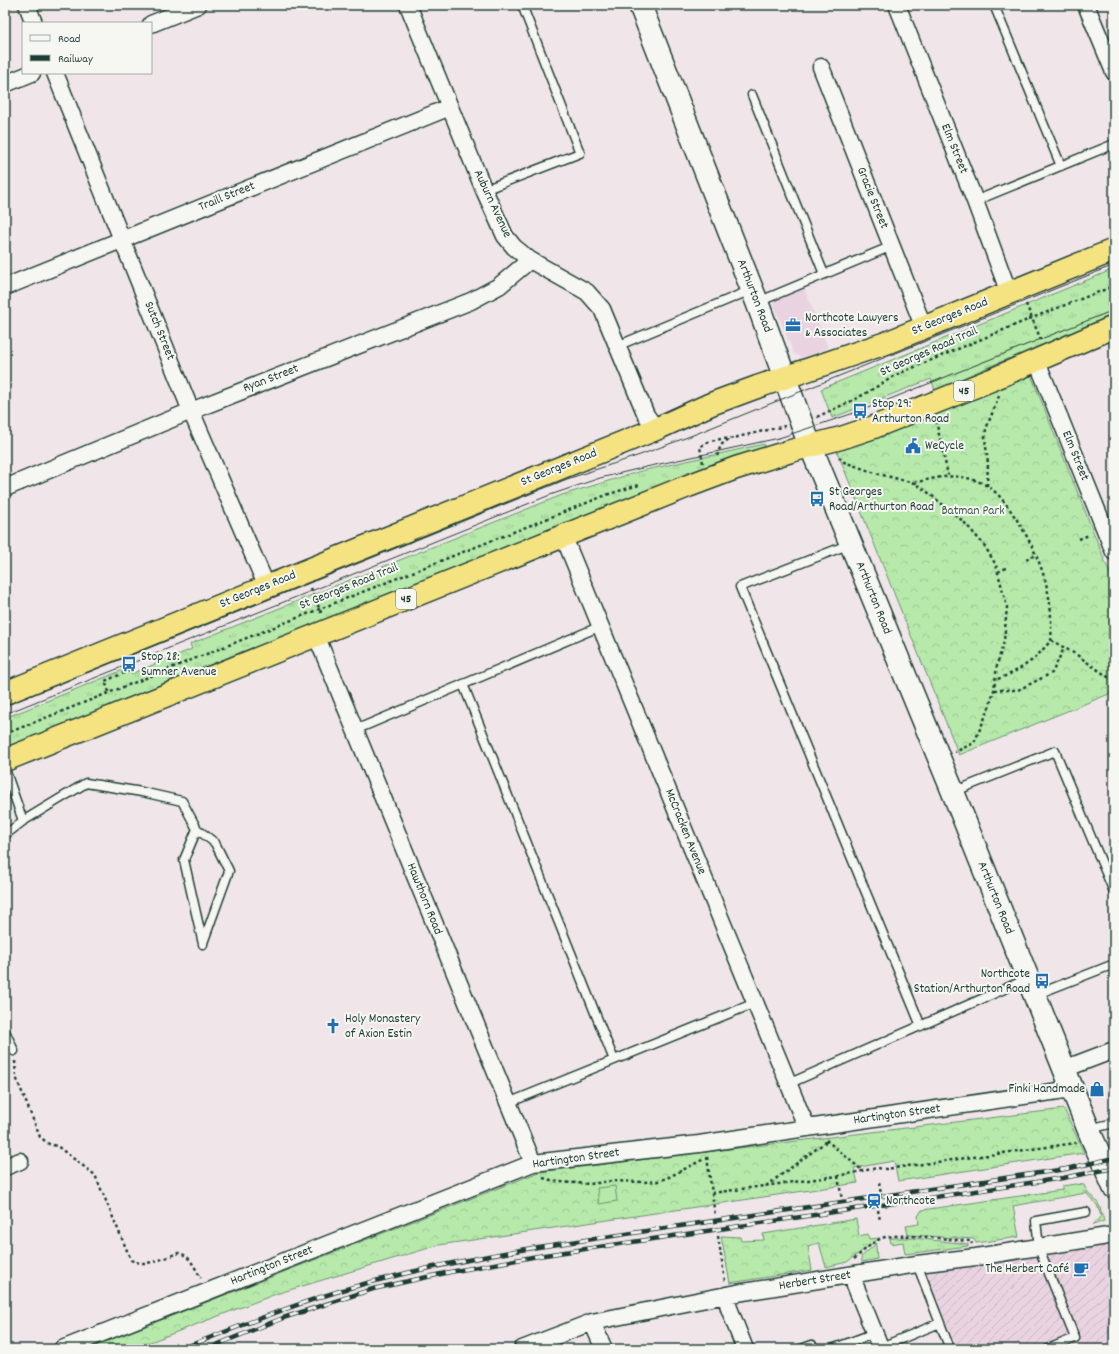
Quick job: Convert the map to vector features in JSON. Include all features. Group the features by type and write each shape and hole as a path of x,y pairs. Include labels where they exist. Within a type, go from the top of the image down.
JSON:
{"highway":[{"name":"St Georges Road","path":"5,693 656,429 711,404 839,360 924,328 1114,250"},
{"name":"45","path":"5,760 564,535 736,468 848,436 899,418 1042,357 1113,329"}],"street":[{"path":"26,5 34,22"},
{"path":"152,24 198,5"},
{"name":"Auburn Avenue","path":"408,5 484,190 505,236 514,247 530,260 586,292 602,309 646,415 656,429"},
{"name":"Arthurton Road","path":"640,5 754,296 801,422 953,792 1090,1134 1114,1187"},
{"name":"Elm Street","path":"897,5 975,201 1014,291"},
{"path":"1086,5 1114,72"},
{"name":"Gracie Street","path":"821,67 924,328"},
{"path":"5,84 30,74"},
{"name":"Sutch Street","path":"55,74 191,411 267,587"},
{"name":"Traill Street","path":"5,287 450,107"},
{"name":"Ryan Street","path":"5,488 191,411 471,301 499,286 530,260"},
{"name":"Elm Street","path":"1042,357 1114,552"},
{"name":"McCracken Avenue","path":"564,535 788,1084 808,1128"},
{"name":"Hawthorn Road","path":"322,633 355,730 533,1163"},
{"path":"1064,1069 1114,1050"},
{"name":"Hartington Street","path":"62,1349 533,1163 706,1150 808,1128 1072,1089"},
{"path":"5,1167 20,1161"},
{"name":"Herbert Street","path":"522,1349 592,1322 726,1290 852,1268 917,1264 976,1257 1114,1235"},
{"path":"852,1268 855,1285 879,1343"},
{"path":"726,1290 729,1308 745,1349"},
{"path":"592,1322 604,1349"}],"lane":[{"path":"484,190 580,153 522,5"},
{"path":"994,5 1061,166"},
{"path":"752,95 824,274"},
{"path":"975,201 1114,144"},
{"path":"617,346 754,296 824,274 892,246"},
{"path":"851,544 740,587 921,1026"},
{"path":"355,730 601,626"},
{"path":"463,684 614,1060"},
{"path":"953,792 1055,751 1114,892"},
{"path":"5,769 24,821"},
{"path":"5,835 24,821 86,783 182,800 197,829 215,843 229,871 203,944 184,860 197,829"},
{"path":"788,1084 921,1026 1031,987 1114,964"},
{"path":"508,1103 755,1003"},
{"path":"5,1031 14,1051"},
{"path":"1090,1134 1114,1123"},
{"path":"1048,1349 1075,1338 1039,1247 1036,1221 1086,1212"},
{"path":"917,1264 950,1349"},
{"path":"832,1349 879,1343 940,1323"},
{"path":"801,1349 812,1345 814,1349"}],"path":[{"name":"St Georges Road Trail","path":"704,466 700,446 720,438 730,439 821,416 856,400 898,374 1032,318 1114,286"},
{"path":"1014,291 1032,318 1042,357"},
{"path":"987,486 988,464 985,438 986,429 1001,392"},
{"path":"934,416 948,475"},
{"path":"716,460 721,446 730,439"},
{"path":"838,455 844,462 876,473 914,483 925,490 964,522 984,545 996,565 1007,607 1004,641 997,665 994,690 989,708 974,743 951,754"},
{"path":"914,483 948,475 970,479 987,486 1007,505 1027,536 1036,556 1049,597 1051,640 1029,663 1010,675 995,680"},
{"name":"St Georges Road Trail","path":"5,734 609,494 642,484"},
{"path":"1079,539 1089,535"},
{"path":"1026,559 1036,556"},
{"path":"998,572 1008,567"},
{"path":"305,572 320,610 322,633"},
{"path":"1051,640 1077,655 1108,677 1114,676"},
{"path":"994,690 1018,690 1052,673 1064,648"},
{"path":"109,692 105,681 129,671"},
{"path":"14,1051 16,1077 40,1137 49,1144 57,1146 95,1175 131,1260 136,1263 148,1263 178,1253 183,1254 187,1257 201,1278"},
{"path":"712,1193 838,1176 877,1168 894,1168 1081,1142 1090,1134"},
{"path":"765,1186 827,1141 863,1171"},
{"path":"533,1163 540,1177 559,1182 590,1184 611,1181 643,1182 667,1178 706,1150 715,1215"},
{"path":"838,1176 842,1200"},
{"path":"879,1183 881,1194"},
{"path":"878,1210 880,1220"},
{"path":"718,1236 726,1290"},
{"path":"852,1268 876,1241 883,1237 905,1236 972,1241 973,1246"}],"shaded area":[{"path":"803,285 828,348 803,358 794,354 771,298"},
{"path":"1114,1243 1114,1349 956,1349 925,1270"}],"green space":[{"path":"1114,269 1114,317 1034,353 1007,359 935,390 931,379 832,418 821,389"},
{"name":"Batman Park","path":"1031,375 1114,584 1114,692 959,755 836,449"},
{"path":"764,444 765,448 12,751 5,734 5,718 128,668 131,674 192,649 190,644 562,495 641,471"},
{"path":"1064,1109 1084,1153 898,1181 894,1161 854,1168 858,1183 439,1245 276,1294 132,1349 87,1349 539,1172"},
{"path":"1075,1184 1084,1185 1088,1193 1098,1203 1104,1221 1093,1225 1101,1216 1097,1205 1086,1193 1013,1206 1019,1237 976,1243 974,1239 908,1235 906,1226 919,1224 918,1216 922,1210 1062,1190 1062,1186"},
{"path":"615,1186 617,1201 599,1204 597,1188"},
{"path":"856,1219 859,1236 868,1234 869,1239 880,1238 847,1262 826,1267 819,1243 808,1246 812,1270 730,1283 721,1236 740,1237 741,1241 764,1240 763,1234"},
{"path":"890,1238 913,1238 968,1244 968,1246 905,1254 903,1242 891,1244"},
{"path":"877,1243 877,1259 862,1262 861,1257"}],"tram line":[{"path":"5,706 567,479 640,455 693,435 1114,265"},
{"path":"5,714 550,495 600,478 779,438 860,411 1114,310"}],"railway":[{"path":"181,1349 282,1310 334,1293 406,1273 481,1257 538,1247 1066,1169 1114,1158"},
{"path":"206,1349 283,1318 373,1289 450,1272 538,1256 1063,1178 1114,1168"}],"place":[{"name":"Northcote Lawyers & Associates","path":"793,325"},
{"name":"Stop 29: Arthurton Road","path":"860,411"},
{"name":"WeCycle","path":"913,446"},
{"name":"St Georges Road/Arthurton Road","path":"817,499"},
{"name":"Stop 28: Sumner Avenue","path":"129,664"},
{"name":"Northcote Station/Arthurton Road","path":"1042,981"},
{"name":"Holy Monastery of Axion Estin","path":"333,1026"},
{"name":"Finki Handmade","path":"1097,1089"},
{"name":"Northcote","path":"874,1201"},
{"name":"The Herbert Café","path":"1081,1269"}]}
